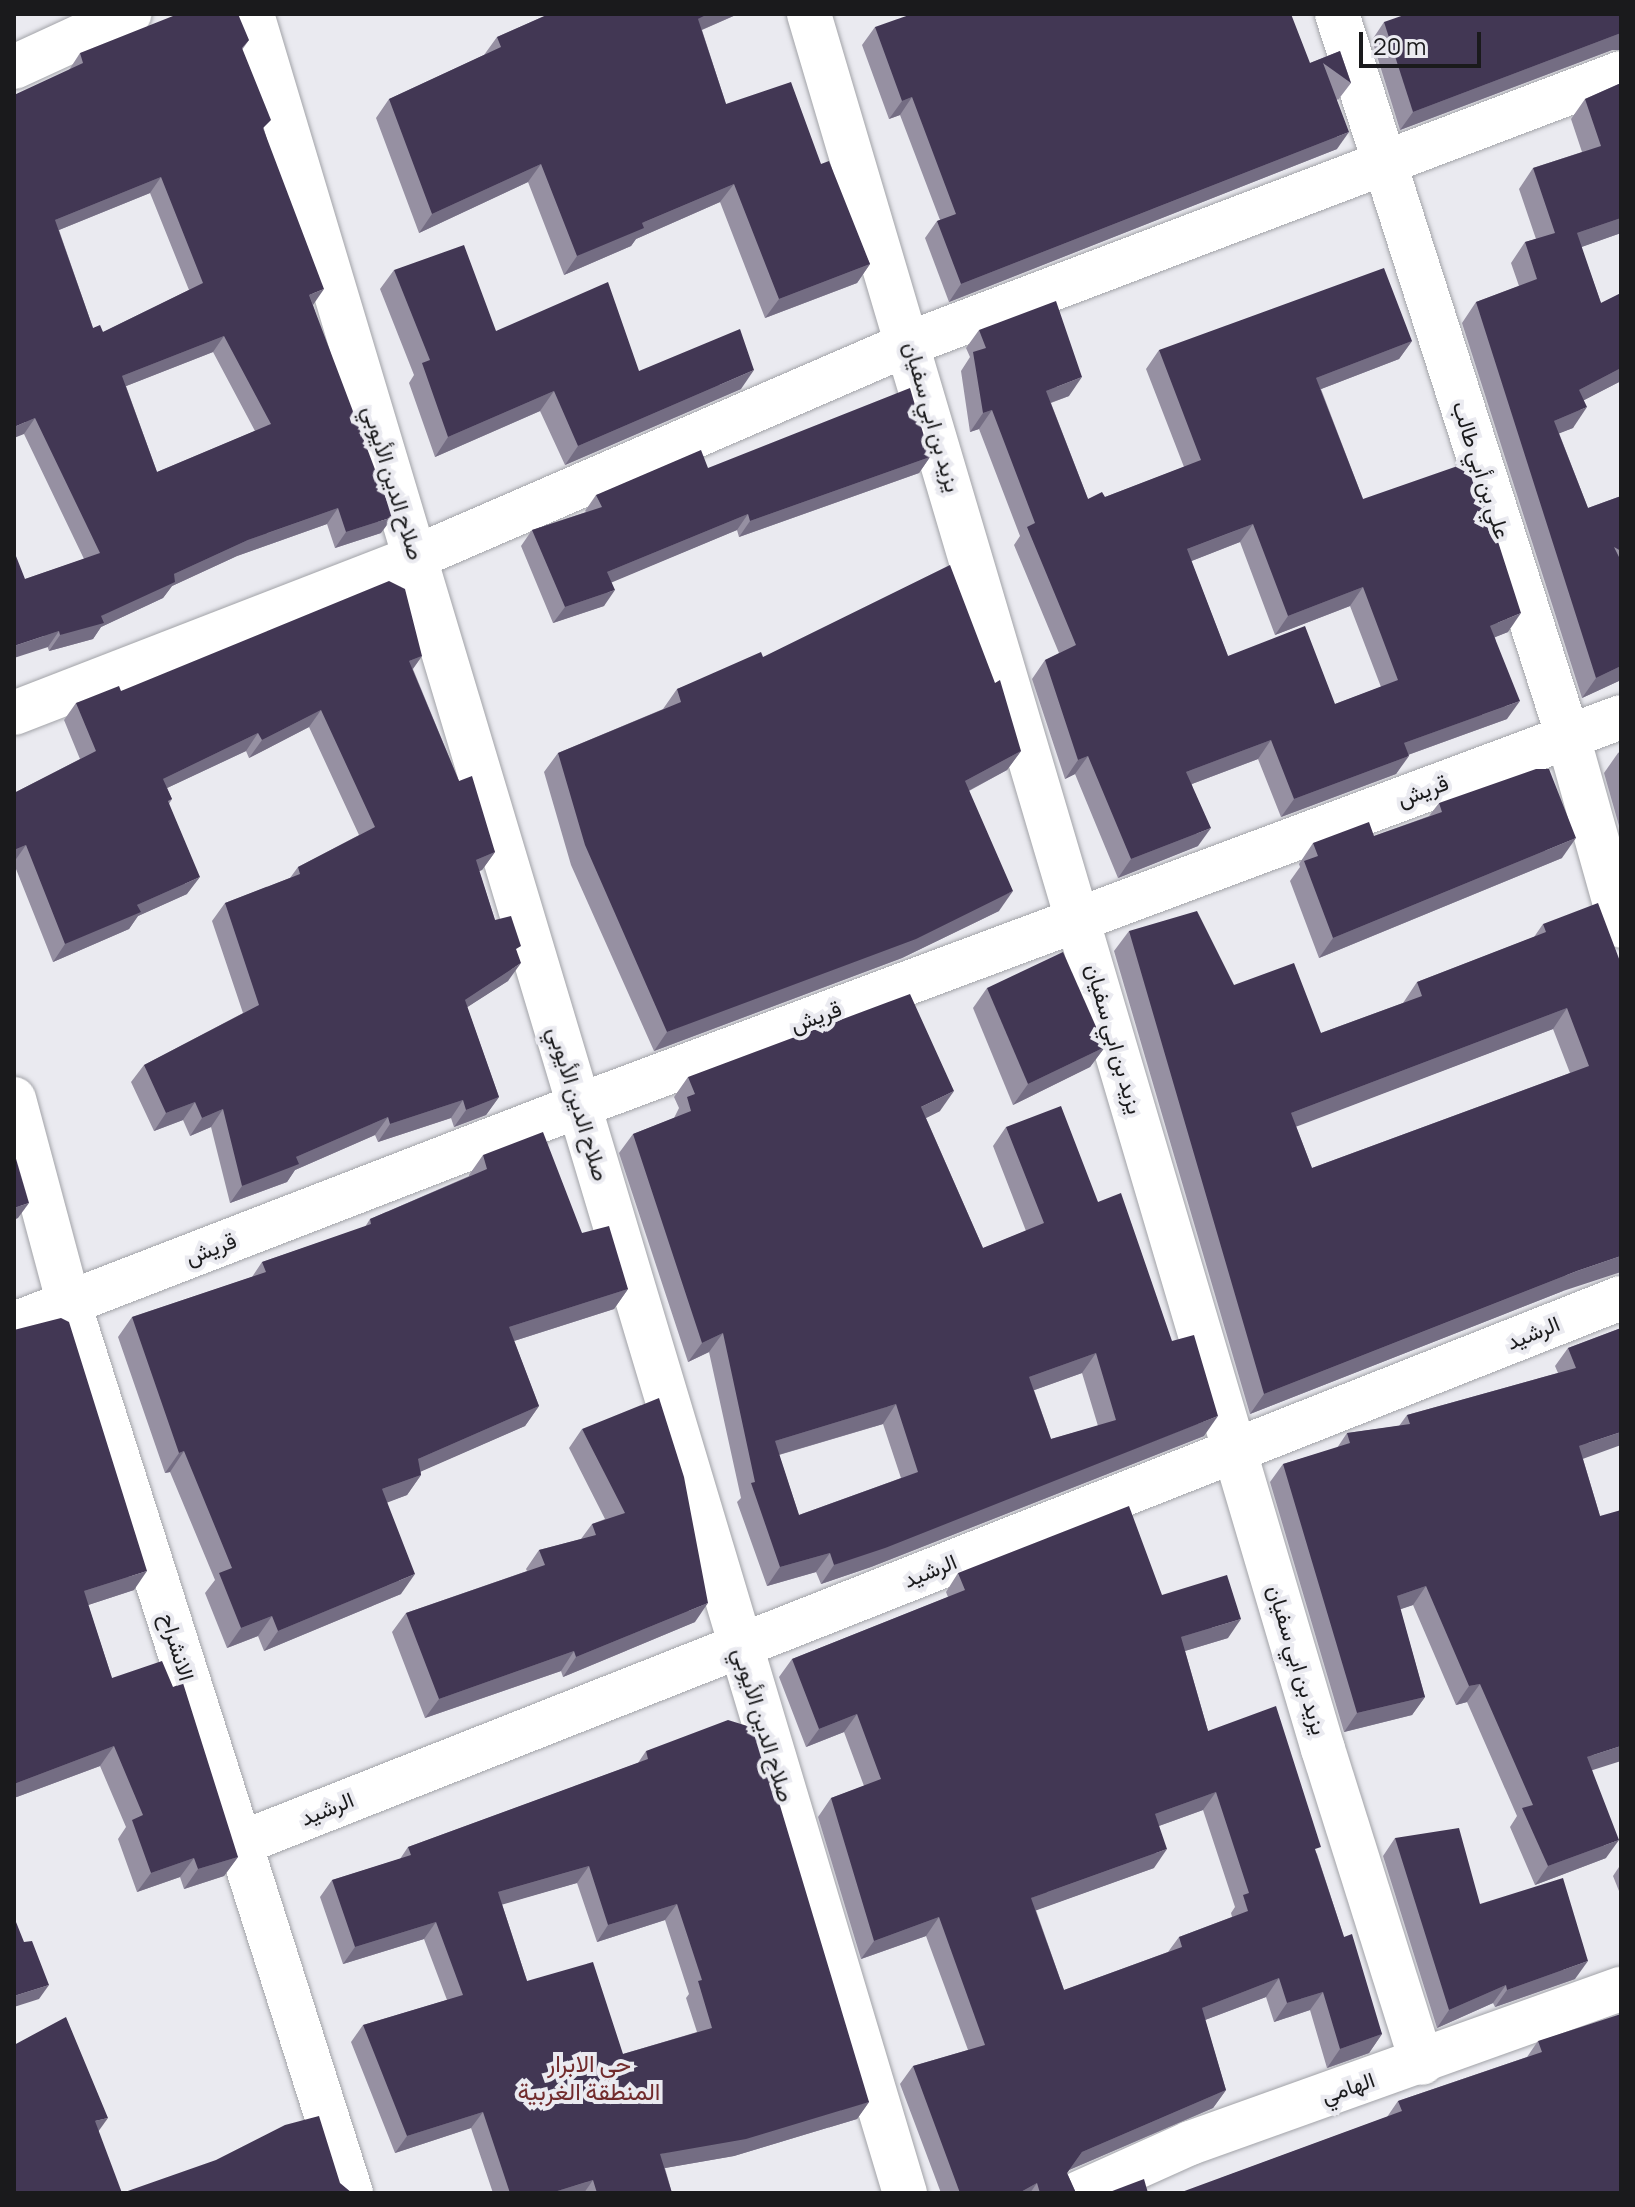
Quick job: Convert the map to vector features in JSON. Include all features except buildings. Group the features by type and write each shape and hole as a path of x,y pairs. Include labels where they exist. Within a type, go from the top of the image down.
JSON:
{"street":[{"path":"14,67 129,14"},
{"name":"صلاح الدين الأيوبي","path":"252,14 905,2193"},
{"name":"يزيد بن ابي سفيان","path":"809,14 910,343 1234,1451 1422,2063"},
{"name":"علي بن أبي طالب","path":"1337,14 1382,166 1568,737 1621,926"},
{"path":"14,713 416,557 910,343 1621,73"},
{"name":"قريش","path":"14,1324 578,1106 1621,717"},
{"name":"الانشراح","path":"14,1099 69,1304 351,2193"},
{"name":"الرشيد","path":"239,1844 1621,1298"},
{"name":"الهامي","path":"1079,2193 1190,2143 1422,2063 1621,1989"}],"district":[{"name":"حي الابرار المنطقة الغربية","path":"589,2077"}]}
